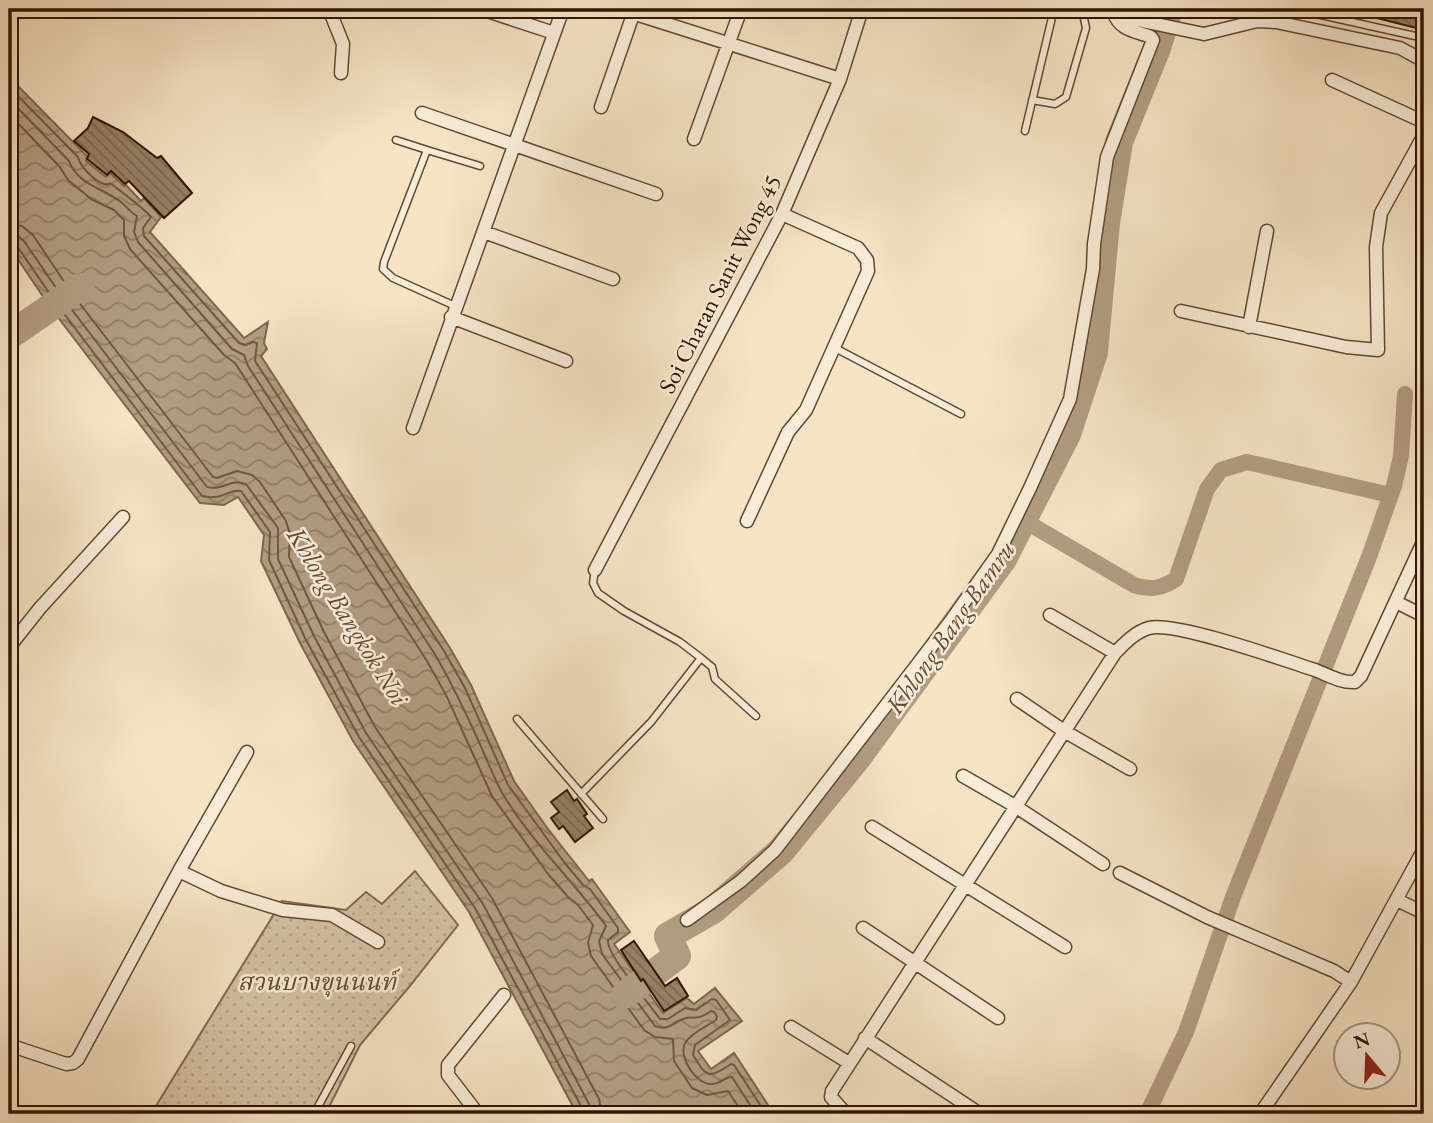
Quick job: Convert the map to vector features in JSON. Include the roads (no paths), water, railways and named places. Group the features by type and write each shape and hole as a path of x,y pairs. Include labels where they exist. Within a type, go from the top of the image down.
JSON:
{"street":[{"path":"329,9 343,44 341,73"},
{"path":"481,9 554,33"},
{"path":"413,428 564,9"},
{"path":"620,9 635,11 840,79"},
{"path":"694,139 741,9"},
{"name":"Soi Charan Sanit Wong 45","path":"595,570 782,214 840,79 862,9"},
{"path":"1234,9 1400,48 1424,61"},
{"path":"601,107 635,11"},
{"path":"687,920 741,881 783,839 950,622 998,554 1030,488 1070,398 1093,269 1094,244 1107,157 1153,40 1116,22 1114,13 1204,34 1266,17"},
{"path":"1332,80 1424,122"},
{"path":"422,113 656,194"},
{"path":"1181,311 1346,347 1378,350 1376,247 1381,213 1424,135"},
{"path":"747,521 788,432 806,410 868,271 867,260 858,248 782,214"},
{"path":"1249,327 1267,231"},
{"path":"484,232 613,279"},
{"path":"453,312 566,361"},
{"path":"9,647 40,608 123,517"},
{"path":"846,1114 831,1097 832,1091 1115,653 1136,633 1147,628 1185,630 1315,670 1348,683 1355,682 1361,676 1424,540"},
{"path":"1396,601 1424,616"},
{"path":"1050,615 1115,653"},
{"path":"1017,699 1064,731 1130,769"},
{"path":"9,1045 66,1064 78,1059 179,870 247,752"},
{"path":"963,776 1015,806 1103,864"},
{"path":"872,827 1065,947"},
{"path":"1260,1114 1352,982 1424,849"},
{"path":"179,870 221,891 283,910 332,915 378,942"},
{"path":"1120,873 1207,916 1334,971 1352,982"},
{"path":"1398,900 1424,913"},
{"path":"863,928 998,1018"},
{"path":"478,1114 448,1075 448,1065 504,995"},
{"path":"791,1027 849,1063"},
{"path":"865,1038 980,1114"}],"lane":[{"path":"1025,131 1054,9"},
{"path":"1032,100 1055,104 1066,97 1086,28 1082,9"},
{"path":"1294,9 1424,38"},
{"path":"396,141 480,166"},
{"path":"426,150 383,269 393,278 453,312"},
{"path":"835,348 961,414"},
{"path":"595,570 593,583 598,593 624,611 680,642 701,658 712,667 716,679 756,716"},
{"path":"581,794 651,722 701,658"},
{"path":"517,719 603,819"},
{"path":"314,1114 351,1046"}],"water":[{"name":"Khlong Bangkok Noi","path":"9,77 87,156 86,161 106,177 110,173 141,201 144,198 161,217 150,232 244,338 268,322 264,343 267,349 261,356 450,648 471,685 514,781 548,829 589,881 592,879 630,932 614,944 641,982 646,978 656,989 649,993 663,1013 687,998 694,1004 715,988 742,1021 698,1051 711,1069 734,1053 774,1114 577,1114 469,912 353,741 300,643 261,561 264,535 238,497 224,505 200,503 50,307 9,246"}],"waterway":[{"name":"Khlong Bang Bamru","path":"625,995 677,956 668,936 713,910 780,852 858,757 1003,559 1067,434 1094,352 1106,223 1119,142 1157,48 1169,9"},
{"path":"9,336 80,287"},
{"path":"1147,1114 1186,1032 1233,897 1369,557 1394,486 1401,456 1405,394"},
{"path":"1023,520 1134,585 1156,588 1176,579 1207,489 1221,470 1247,462 1390,495"}],"park label":[{"name":"สวนบางขุนนนท์","path":"317,982"}]}
